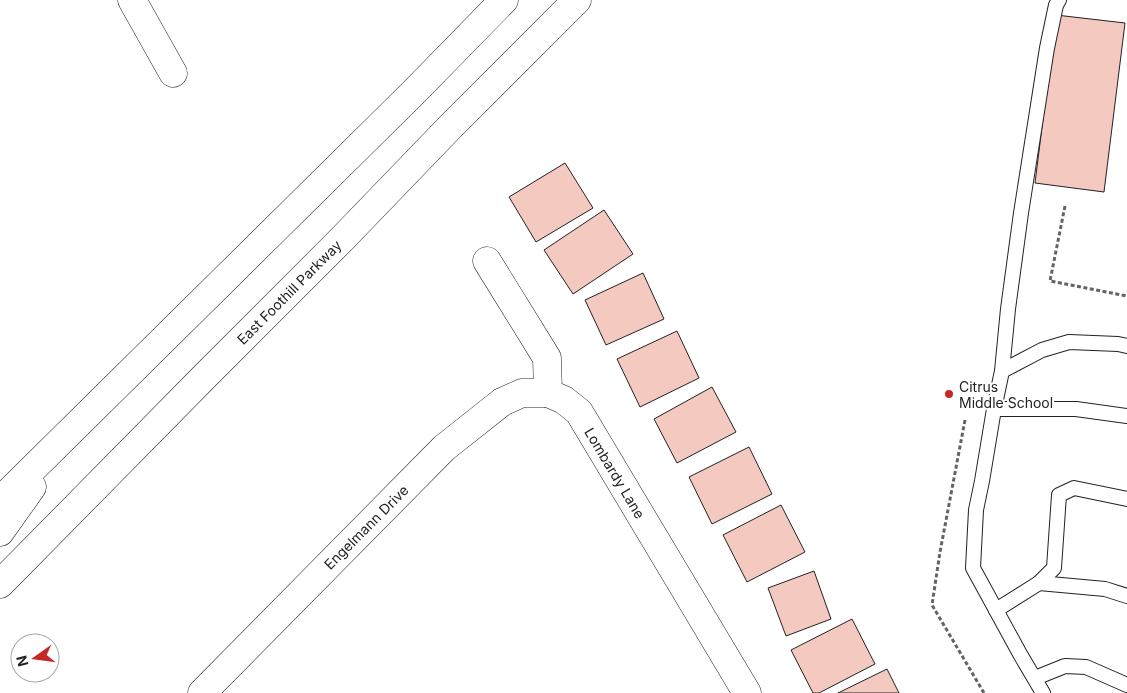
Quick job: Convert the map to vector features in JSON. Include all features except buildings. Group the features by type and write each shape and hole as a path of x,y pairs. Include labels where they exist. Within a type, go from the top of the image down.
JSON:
{"main road":[{"path":"132,0 173,73"},
{"path":"0,501 415,91 504,0"},
{"name":"East Foothill Parkway","path":"0,584 344,238 451,126 577,0"},
{"path":"487,261 547,358 548,393"},
{"name":"Engelmann Drive","path":"202,693 444,448 502,402 522,393 548,393"},
{"name":"Lombardy Lane","path":"548,393 564,400 579,412 747,693"},
{"path":"0,532 72,430"}],"lane":[{"path":"1043,693 973,568 976,510 1002,371 1008,309 1045,58 1056,5 1059,0"},
{"path":"1002,371 1042,350 1069,342 1127,346"},
{"path":"994,409 1076,409 1127,416"},
{"path":"996,610 1039,583 1054,568 1059,495 1074,488 1127,499"},
{"path":"1039,583 1105,589 1127,596"},
{"path":"1034,678 1064,666 1086,667 1127,685"}],"path":[{"path":"1065,206 1050,281 1127,296"}],"place":[{"name":"Citrus Middle School","path":"949,394"}]}
